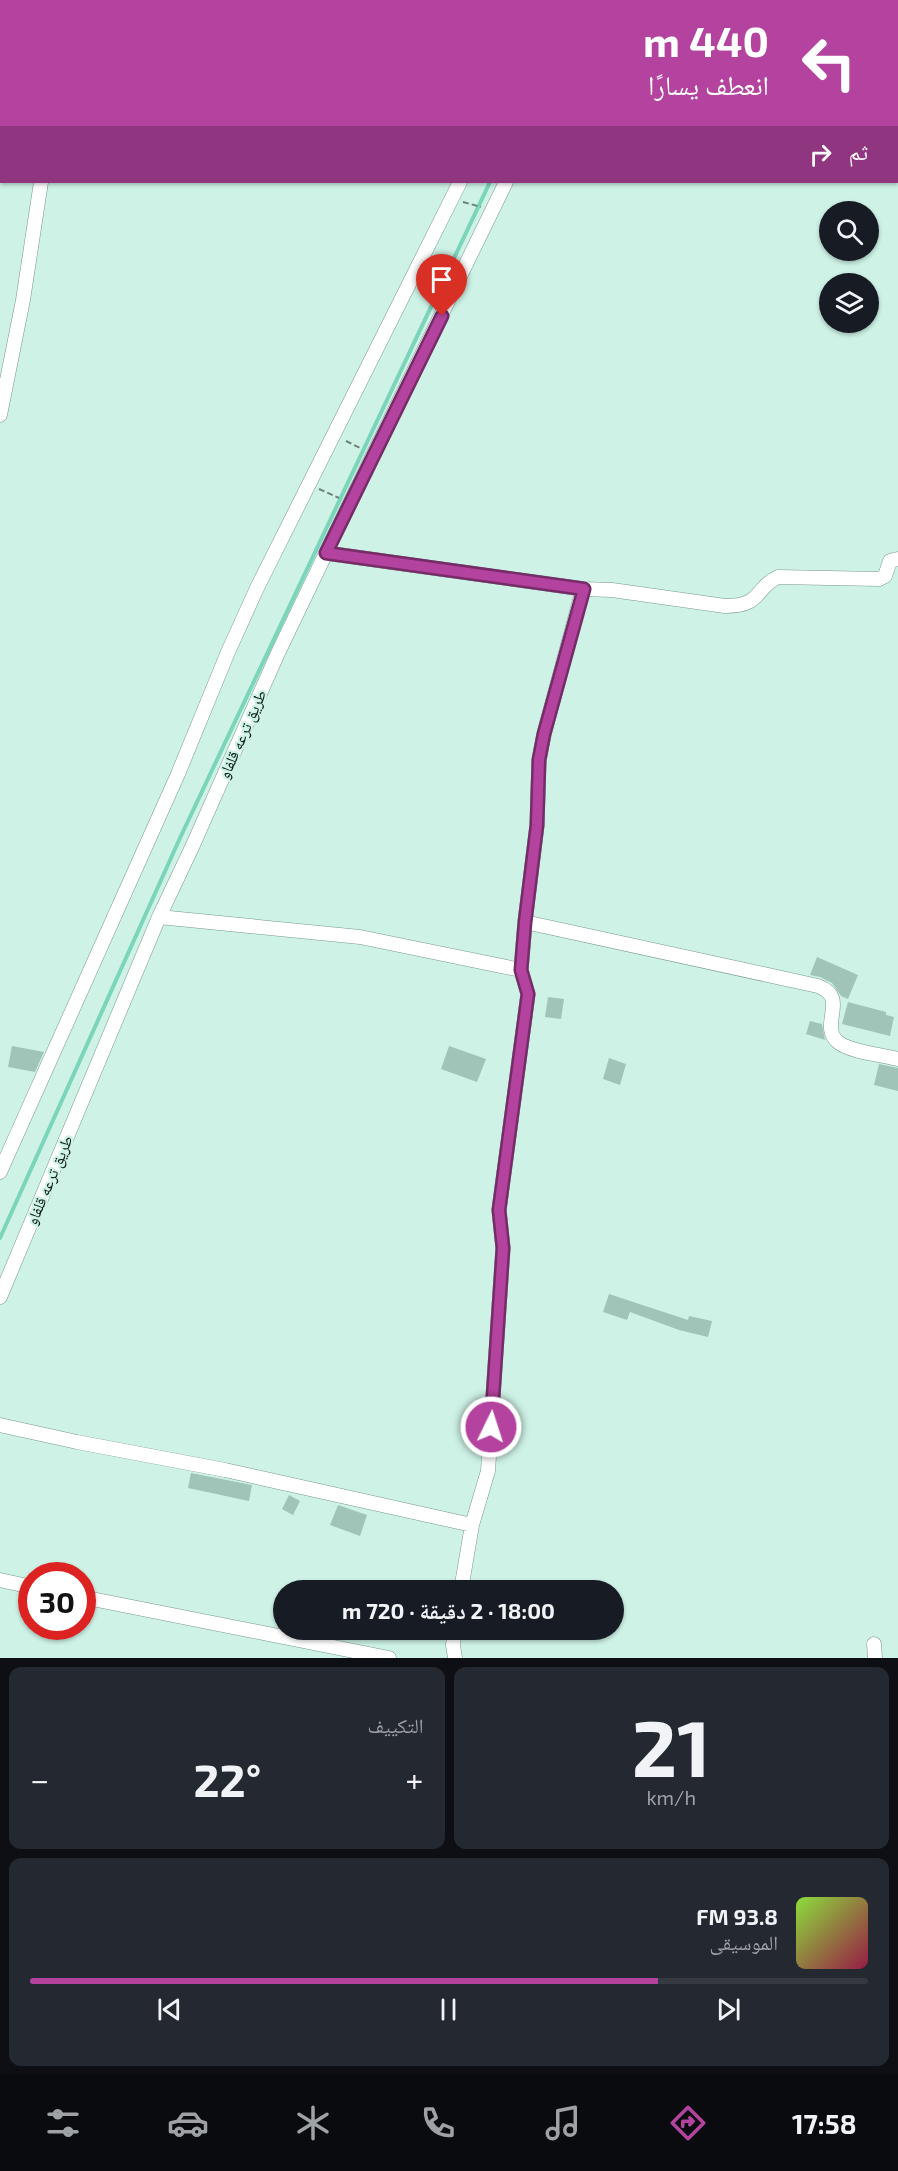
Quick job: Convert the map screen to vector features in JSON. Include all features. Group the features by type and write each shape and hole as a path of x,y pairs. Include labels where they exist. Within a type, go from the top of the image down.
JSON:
{"street":[{"path":"0,415 23,300 41,183"},
{"path":"0,1172 189,750 230,646 252,598 460,183"},
{"name":"طريق ترعه قلفاو","path":"0,1297 159,917 326,553 506,183"},
{"path":"326,553 584,589 612,590 737,606 748,603 758,596 768,584 778,577 879,579 885,576 890,561 898,559"},
{"path":"463,1580 472,1525 488,1471 503,1248 499,1210 528,994 521,970 537,825 541,747 584,589"},
{"path":"159,917 360,937 521,970"},
{"path":"525,922 826,989 832,996 832,1034 838,1042 898,1059"},
{"path":"0,1425 225,1470 472,1525"},
{"path":"0,1580 18,1584"},
{"path":"96,1600 389,1658"},
{"path":"454,1640 454,1658"}],"path":[{"path":"462,201 485,209"},
{"path":"344,440 365,451"},
{"path":"321,490 344,500"}],"building":[{"path":"817,957 858,975 848,999 841,996 832,983 810,975"},
{"path":"548,997 564,999 561,1019 545,1017"},
{"path":"848,1002 886,1012 886,1015 894,1017 890,1036 842,1024"},
{"path":"810,1021 822,1024 825,1040 806,1034"},
{"path":"12,1046 44,1052 35,1072 8,1067"},
{"path":"449,1046 486,1059 477,1082 441,1069"},
{"path":"609,1058 626,1064 620,1085 603,1079"},
{"path":"879,1064 898,1068 898,1091 874,1085"},
{"path":"609,1294 688,1320 689,1316 712,1321 708,1337 679,1330 630,1312 627,1320 603,1312"},
{"path":"191,1473 252,1485 249,1501 188,1488"},
{"path":"289,1495 300,1501 293,1515 282,1509"},
{"path":"338,1505 367,1515 360,1536 330,1525"}],"waterway":[{"path":"0,1238 180,838 490,183"}],"route":[{"path":"442,316 326,553 584,589 539,760 537,825 521,970 528,994 499,1210 503,1248 491,1427"}]}
